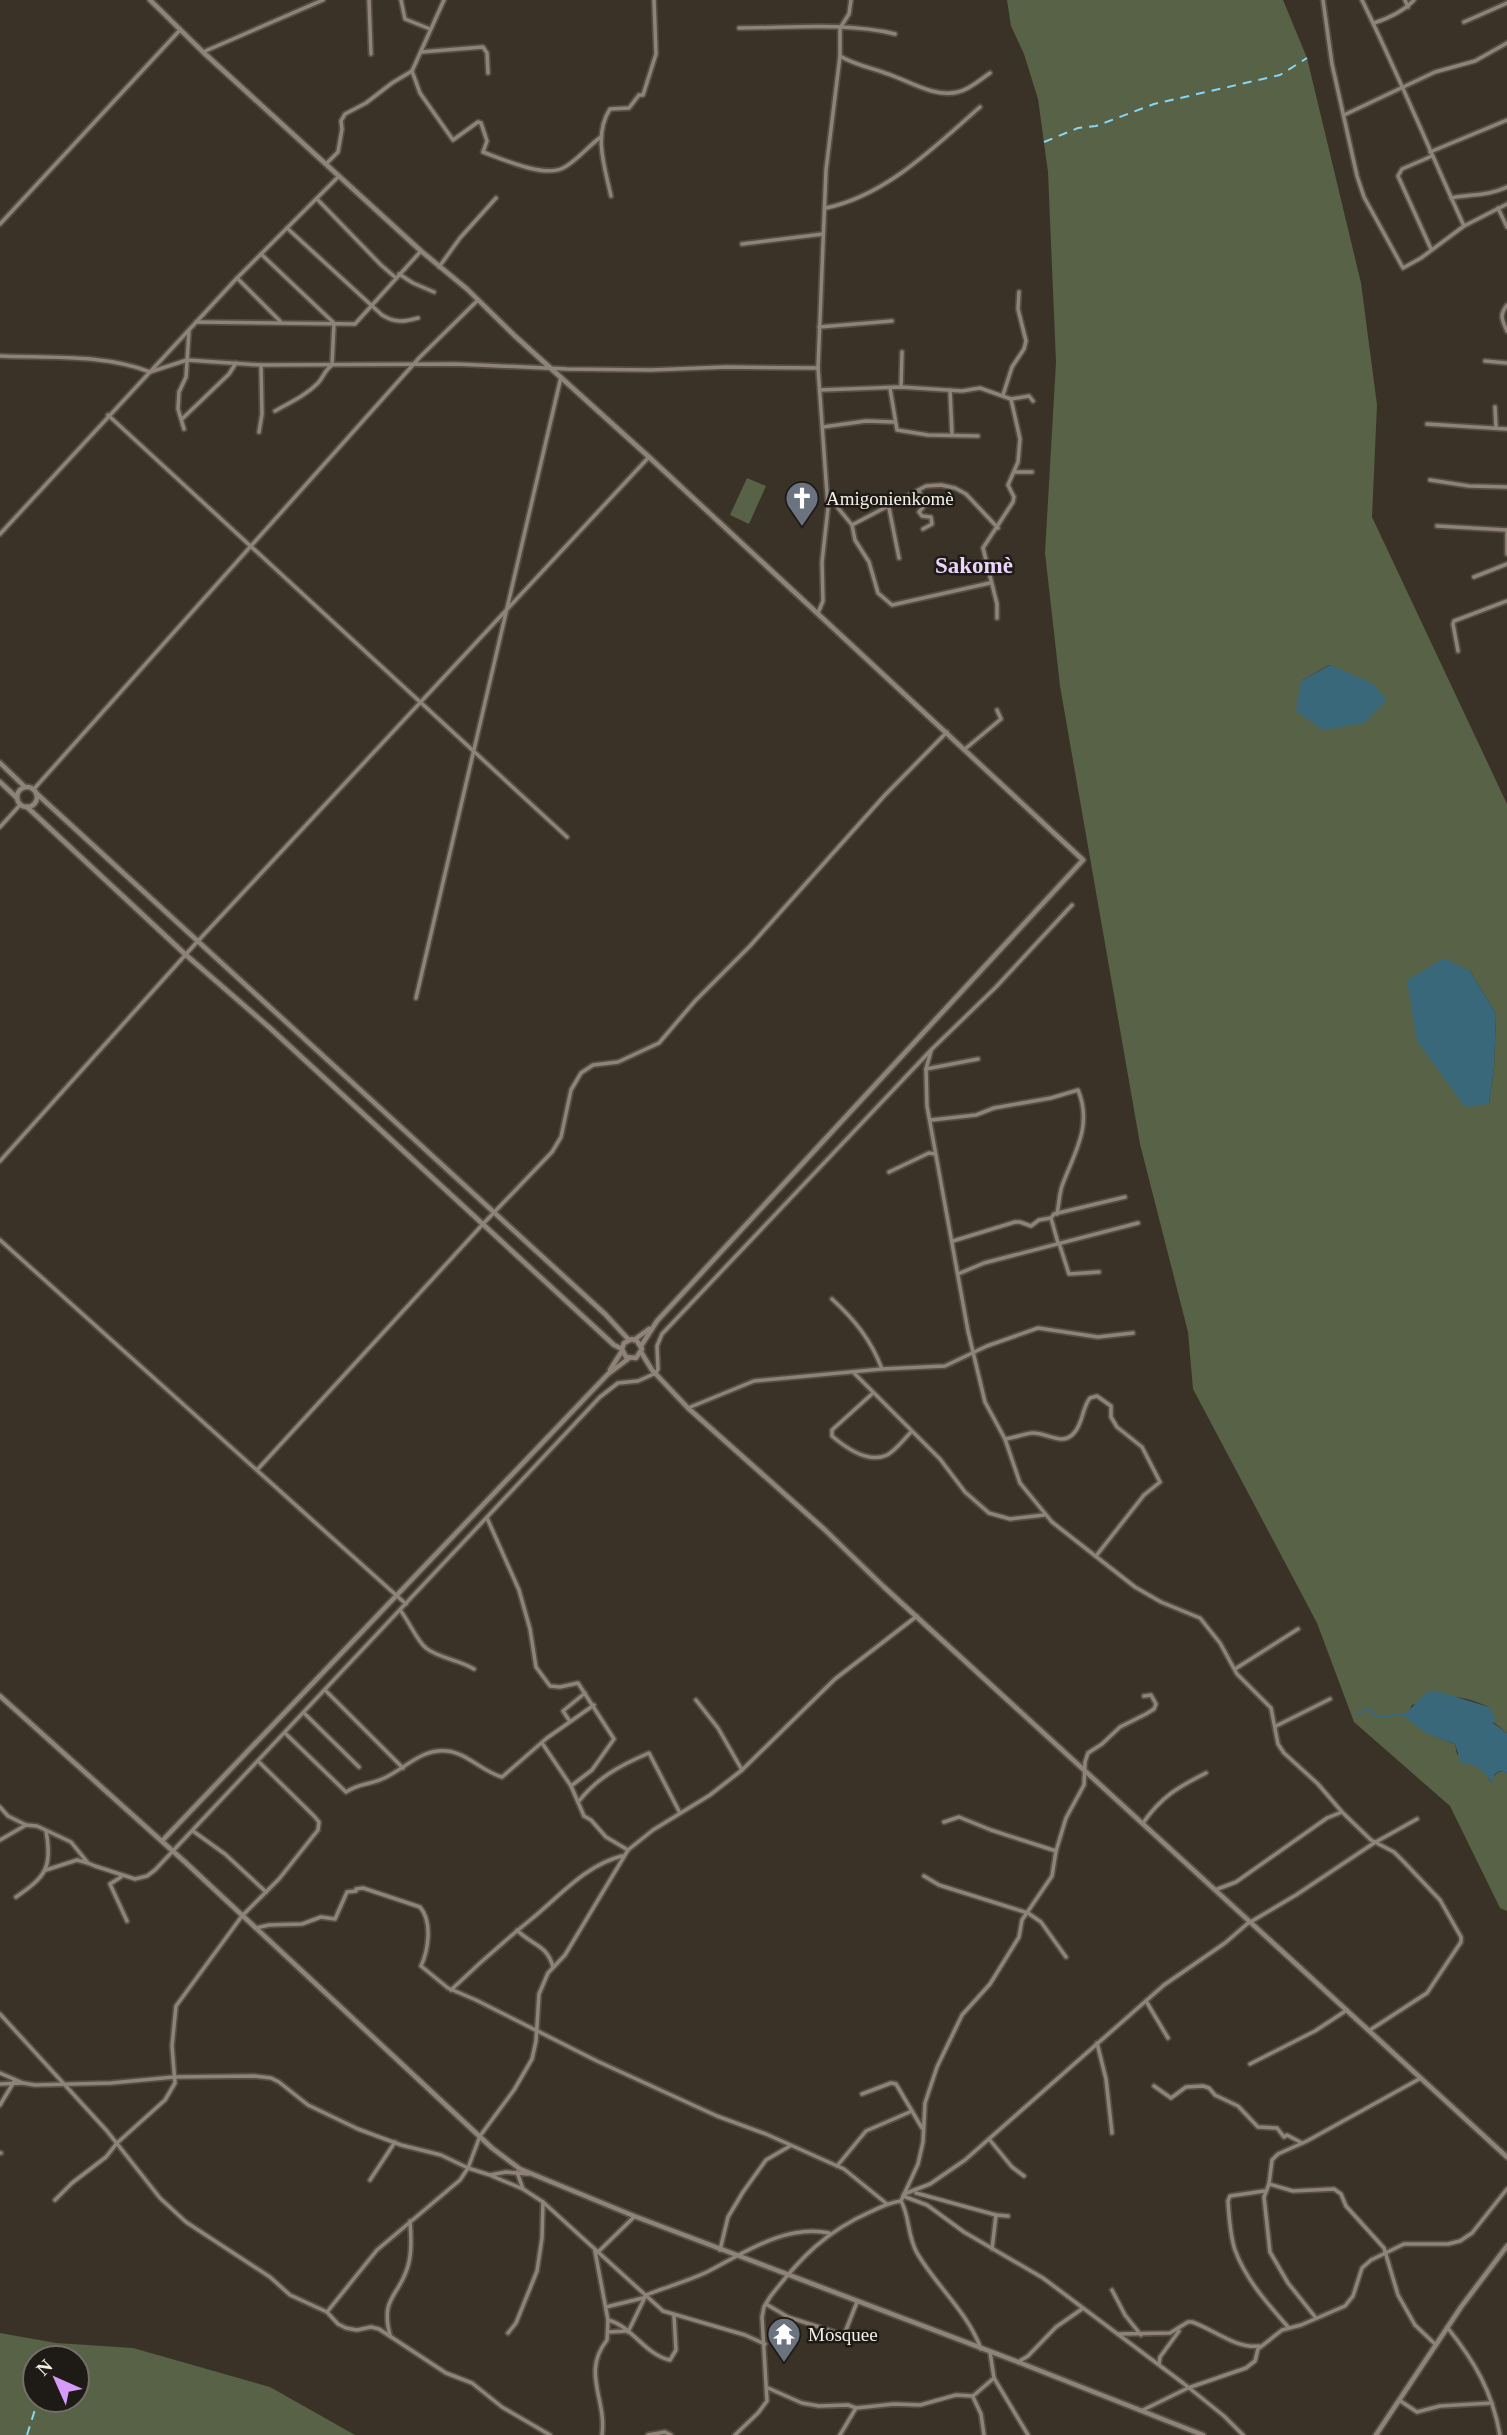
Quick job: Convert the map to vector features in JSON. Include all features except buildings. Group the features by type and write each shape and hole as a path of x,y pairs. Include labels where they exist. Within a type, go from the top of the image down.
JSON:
{"street":[{"path":"150,0 339,176 649,457 1083,860 657,1321 624,1343 608,1374 162,1841"},
{"path":"203,51 323,0"},
{"path":"369,0 371,54"},
{"path":"401,0 405,19 430,29"},
{"path":"327,163 338,152 341,121 345,114 412,71 444,0"},
{"path":"611,196 600,146 601,137 610,109 629,108 639,95 643,95 656,54 654,0"},
{"path":"818,614 823,601 822,562 828,520 818,368 827,158 840,56 840,28 849,14 851,0"},
{"path":"1323,0 1332,64 1356,176 1364,197 1402,268 1464,226 1507,204"},
{"path":"1362,0 1382,47 1404,87 1464,226"},
{"path":"1405,0 1408,6"},
{"path":"1373,23 1391,16 1414,0"},
{"path":"1464,22 1507,3"},
{"path":"0,224 181,28"},
{"path":"739,28 840,28 895,34"},
{"path":"1344,115 1435,72 1475,61 1507,43"},
{"path":"421,52 483,47 487,54 488,73"},
{"path":"840,56 856,66 883,72 919,88 950,93 962,91 990,73"},
{"path":"412,71 420,93 453,140 478,122 481,123 487,141 483,152 495,157 539,170 557,170 570,163 601,137"},
{"path":"826,208 852,200 885,183 932,150 980,107"},
{"path":"1432,249 1398,176 1402,169 1507,120"},
{"path":"0,534 195,322 339,176"},
{"path":"1451,198 1469,194 1487,195 1507,187"},
{"path":"439,267 460,238 496,198"},
{"path":"317,199 381,265 413,284 434,292"},
{"path":"1498,208 1507,227"},
{"path":"288,228 371,306 392,321 418,318"},
{"path":"742,244 823,234"},
{"path":"195,322 355,324 421,251"},
{"path":"261,254 334,323 332,365"},
{"path":"237,278 282,322"},
{"path":"1003,396 1012,367 1026,341 1018,310 1019,292"},
{"path":"34,791 250,545 413,365 478,300"},
{"path":"1507,305 1501,318 1507,331"},
{"path":"819,327 892,321"},
{"path":"184,429 178,409 179,392 186,377 189,329"},
{"path":"901,387 902,352"},
{"path":"0,356 80,358 132,365 150,372 187,360 261,365 457,364 551,369 818,368"},
{"path":"1485,361 1507,363"},
{"path":"182,419 229,374 236,362"},
{"path":"259,432 262,414 261,365"},
{"path":"275,411 293,404 310,391 332,365"},
{"path":"416,998 561,377"},
{"path":"820,390 901,387 962,391 980,388 1012,399 1029,397 1033,401"},
{"path":"891,388 896,428 928,435 978,436"},
{"path":"950,390 952,434"},
{"path":"997,618 997,604 983,545 998,528 1014,497 1008,485 1020,454 1020,439 1012,399"},
{"path":"1495,407 1496,428"},
{"path":"108,415 567,838"},
{"path":"823,426 866,421 894,422"},
{"path":"1427,424 1507,429"},
{"path":"0,1161 197,942 649,457"},
{"path":"1014,472 1032,472"},
{"path":"1430,480 1469,486 1507,487"},
{"path":"852,525 889,508 926,486 941,485 966,494 998,528"},
{"path":"919,491 925,505 919,512 922,516 931,517 933,521 923,529"},
{"path":"828,496 852,525 855,540 869,562 878,593 892,605 990,583"},
{"path":"889,508 898,558"},
{"path":"1437,526 1507,530 1507,554"},
{"path":"1474,576 1507,564"},
{"path":"1458,651 1454,621 1507,601"},
{"path":"965,750 1001,719 996,710"},
{"path":"257,1470 552,1152 561,1137 570,1090 581,1073 593,1065 618,1062 659,1043 877,804 947,732"},
{"path":"0,763 34,791 605,1314 641,1349 654,1371 688,1408 824,1529 1507,2157"},
{"path":"0,782 17,798 20,805"},
{"path":"17,798 19,791 26,787"},
{"path":"27,807 36,800 34,791"},
{"path":"20,805 27,807 614,1345 631,1359 654,1371"},
{"path":"0,827 20,805"},
{"path":"16,1897 34,1885 47,1870 77,1860 123,1876 147,1876 193,1831 600,1397 618,1384 638,1381 658,1369 657,1346 662,1334 1072,905"},
{"path":"932,1049 926,1069 927,1106 974,1354 985,1402 1004,1439 1020,1483 1046,1516 1096,1556 1154,1598 1200,1618 1220,1643 1235,1669 1271,1708 1278,1744 1284,1753 1318,1784 1374,1843 1399,1856 1440,1900 1462,1940 1427,1993 1370,2030"},
{"path":"926,1069 978,1059"},
{"path":"930,1120 976,1115 993,1108 1051,1098 1078,1090 1082,1102 1083,1138 1062,1186 1057,1214"},
{"path":"889,1172 929,1153 935,1154"},
{"path":"953,1241 1015,1222 1031,1226 1041,1219 1057,1214 1125,1197"},
{"path":"1051,1218 1069,1274 1099,1272"},
{"path":"958,1274 984,1263 1138,1223"},
{"path":"0,1240 406,1604"},
{"path":"832,1299 863,1331 875,1350 882,1369"},
{"path":"608,1374 641,1349 657,1321"},
{"path":"688,1408 754,1381 946,1366 987,1346 1038,1328 1098,1337 1133,1333"},
{"path":"854,1373 940,1459 965,1492 989,1513 1010,1519 1046,1516"},
{"path":"873,1393 832,1430 832,1436 847,1449 874,1457 887,1455 911,1432"},
{"path":"1004,1439 1034,1433 1062,1440 1076,1431 1090,1398 1097,1396 1111,1405 1111,1417 1117,1427 1142,1447 1160,1482 1143,1494 1096,1556"},
{"path":"487,1518 519,1590 539,1673 550,1686 560,1687 577,1682 613,1737 613,1742 592,1770 571,1786"},
{"path":"400,1611 429,1651 465,1663 474,1669"},
{"path":"327,2312 377,2250 460,2180 468,2168 480,2136 503,2106 532,2059 539,1994 553,1967 565,1955 628,1850 653,1830 710,1795 741,1770 835,1679 917,1616"},
{"path":"1235,1669 1298,1629"},
{"path":"325,1690 403,1768"},
{"path":"569,1720 563,1713 564,1709 585,1692"},
{"path":"981,2349 970,2322 918,2254 910,2237 903,2197 918,2164 923,2142 925,2103 944,2051 962,2015 990,1984 1019,1937 1022,1920 1052,1876 1066,1818 1084,1785 1088,1753 1125,1723 1154,1709 1156,1704 1151,1695 1144,1696"},
{"path":"0,1696 173,1851 507,2160 531,2174 720,2250 1203,2435"},
{"path":"1276,1726 1331,1699"},
{"path":"696,1700 718,1728 741,1770"},
{"path":"285,1733 346,1792 354,1786 381,1780 431,1752 446,1751 502,1777 569,1720 594,1705"},
{"path":"304,1713 359,1767"},
{"path":"542,1743 571,1786 584,1816 591,1820 600,1832 628,1850"},
{"path":"579,1801 597,1780 649,1753 654,1758 680,1813"},
{"path":"55,2200 106,2157 117,2143 165,2100 175,2083 172,2046 176,2006 242,1916 267,1893 318,1830 318,1822 258,1761"},
{"path":"1143,1823 1165,1797 1206,1773"},
{"path":"0,1807 8,1816 26,1825 37,1826 75,1845 88,1863"},
{"path":"1215,1890 1236,1882 1327,1818 1342,1812"},
{"path":"944,1822 959,1817 1056,1851"},
{"path":"735,2435 765,2405 768,2388 762,2317 766,2304 788,2276 829,2233 946,2174 1164,1985 1225,1943 1247,1924 1374,1843 1417,1819"},
{"path":"0,1840 26,1825"},
{"path":"46,1831 49,1847 47,1870"},
{"path":"193,1831 225,1854 267,1893"},
{"path":"451,1990 517,1930 599,1864 624,1855"},
{"path":"123,1876 110,1884 127,1921"},
{"path":"924,1876 939,1885 1028,1913 1041,1922 1066,1957"},
{"path":"256,1928 302,1924 321,1917 335,1919 347,1892 363,1888 423,1910 427,1946 421,1966 451,1990 717,2116 766,2134 850,2172 887,2204"},
{"path":"517,1930 537,1943 549,1957 553,1967"},
{"path":"1146,2001 1168,2038"},
{"path":"1250,2064 1323,2027 1347,2010"},
{"path":"0,2014 117,2143 160,2198 186,2222 270,2277 290,2295 327,2312 346,2329 379,2329 446,2373 472,2383 502,2407 550,2435"},
{"path":"1097,2043 1105,2078 1112,2133"},
{"path":"0,2073 14,2082"},
{"path":"0,2084 111,2083 174,2077 271,2078 308,2105 358,2129 441,2155 523,2189 543,2202 663,2311 745,2335 765,2344"},
{"path":"1316,2319 1288,2283 1270,2252 1265,2191 1269,2185 1272,2160 1278,2154 1421,2078"},
{"path":"0,2105 14,2082"},
{"path":"862,2094 895,2083 923,2130"},
{"path":"1154,2086 1171,2098 1186,2087 1209,2088 1215,2095 1238,2106 1258,2127 1278,2127 1284,2137 1287,2135 1303,2143"},
{"path":"837,2166 866,2131 912,2111"},
{"path":"989,2139 1024,2176"},
{"path":"370,2180 395,2142"},
{"path":"720,2250 728,2217 743,2192 766,2160 789,2146"},
{"path":"490,2175 517,2172 531,2174"},
{"path":"517,2172 523,2189"},
{"path":"1269,2185 1293,2191 1336,2189 1346,2206 1387,2253 1398,2295 1415,2325 1436,2345"},
{"path":"1158,2364 1180,2329 1188,2322 1236,2342 1256,2347 1288,2328 1316,2319 1349,2303 1362,2268 1371,2260 1404,2244 1448,2244 1460,2241 1472,2232 1507,2189"},
{"path":"1265,2191 1230,2196 1228,2201 1231,2234 1234,2248 1249,2278 1288,2328"},
{"path":"914,2192 1008,2216"},
{"path":"903,2197 927,2204 992,2249 1042,2278 1158,2364 1224,2416 1243,2435"},
{"path":"508,2333 516,2323 537,2271 542,2238 543,2202"},
{"path":"992,2249 996,2214"},
{"path":"596,2250 634,2216"},
{"path":"391,2337 387,2308 409,2264 410,2221"},
{"path":"606,2306 645,2297 706,2272 770,2241 807,2231 829,2233"},
{"path":"1376,2435 1447,2327 1507,2246"},
{"path":"596,2250 608,2319 606,2343 599,2349 594,2372 602,2415 601,2435"},
{"path":"1112,2290 1125,2315 1141,2335"},
{"path":"607,2332 627,2331 635,2321 645,2297"},
{"path":"766,2304 788,2317 844,2334 857,2302"},
{"path":"1018,2362 1028,2356 1056,2327 1082,2309"},
{"path":"608,2319 616,2322 649,2350 670,2360 676,2350 674,2316"},
{"path":"1447,2327 1475,2363 1492,2403 1500,2435"},
{"path":"1116,2334 1170,2333 1180,2329"},
{"path":"1142,2411 1188,2388 1252,2365 1258,2349 1263,2344"},
{"path":"990,2352 994,2378 1028,2435"},
{"path":"768,2388 802,2403 856,2408 894,2404 920,2405 956,2395 973,2396 994,2378"},
{"path":"973,2396 981,2414 984,2435"},
{"path":"1399,2400 1418,2412 1440,2406 1492,2403"},
{"path":"840,2435 856,2408"},
{"path":"648,2435 665,2432 671,2435"}],"green space":[{"path":"1007,0 1283,0 1307,58 1361,283 1377,405 1372,517 1507,804 1507,1733 1493,1722 1489,1707 1467,1699 1433,1699 1412,1705 1409,1711 1429,1732 1455,1744 1457,1754 1484,1771 1491,1782 1499,1772 1507,1773 1507,1911 1500,1908 1450,1806 1354,1722 1317,1623 1193,1389 1188,1332 1140,1144 1060,686 1045,553 1056,362 1048,172 1038,99 1024,54 1011,26","holes":["1329,665 1350,674 1301,681","1470,971 1496,1014 1494,1068 1489,1104"]},
{"path":"747,478 766,486 749,524 730,515"},
{"path":"0,2333 71,2344 21,2344 21,2414 91,2414 91,2345 133,2348 270,2387 355,2435 0,2435"}],"water":[{"path":"1330,665 1372,683 1387,700 1364,723 1323,730 1296,711 1301,681"},
{"path":"1444,958 1470,971 1496,1014 1494,1068 1489,1104 1465,1107 1417,1041 1407,980"},
{"path":"1437,1691 1489,1707 1495,1717 1493,1723 1507,1733 1507,1773 1500,1771 1495,1774 1492,1783 1479,1768 1461,1763 1455,1744 1426,1733 1403,1716 1427,1692"}],"waterway":[{"path":"1358,1714 1370,1708 1373,1715 1377,1716 1405,1715"}],"ferry route":[{"path":"1044,142 1078,128 1096,126 1154,104 1280,75 1307,58"},
{"path":"27,2435 34,2414"}],"place":[{"name":"Amigonienkomè","path":"802,528"},
{"name":"Mosquee","path":"784,2364"}],"district":[{"name":"Sakomè","path":"974,565"}]}
